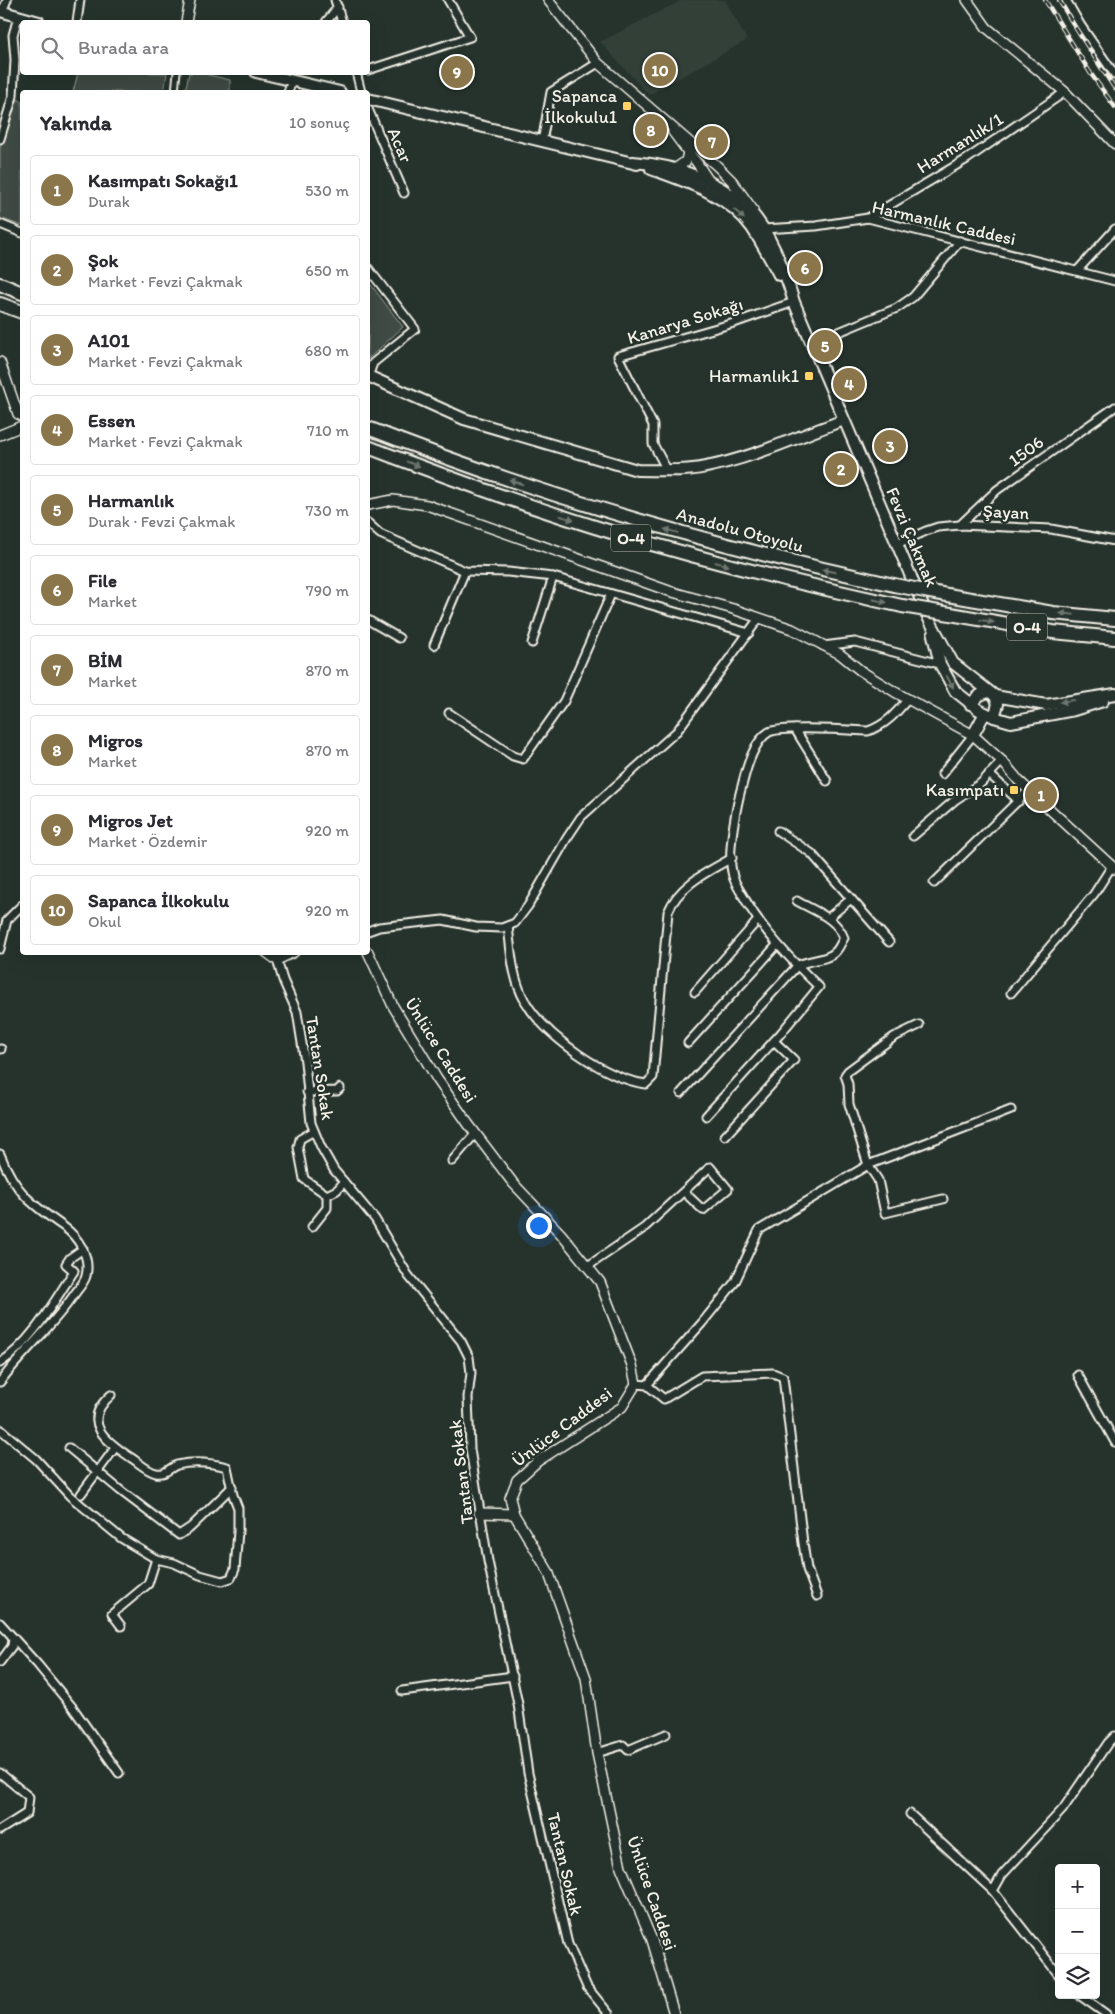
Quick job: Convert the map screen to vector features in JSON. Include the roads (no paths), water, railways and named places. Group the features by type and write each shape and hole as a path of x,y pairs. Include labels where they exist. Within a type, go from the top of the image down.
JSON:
{"highway":[{"path":"0,284 20,292"},
{"path":"0,304 20,311"},
{"name":"Anadolu Otoyolu","path":"370,429 574,501 673,532 798,564 930,592 1052,612 1115,619"},
{"name":"Anadolu Otoyolu","path":"370,448 559,515 668,549 792,582 902,606 934,616 1053,632 1115,638"}],"main road":[{"path":"1,12 31,20"},
{"path":"278,75 292,81 331,90"},
{"path":"370,99 542,142 633,162 698,187 717,197 743,217 752,228 794,302"},
{"path":"633,162 651,163 675,169 710,182 729,193 756,218 763,229 787,278 794,302"},
{"name":"Fevzi Çakmak","path":"794,302 897,544 934,616"},
{"path":"370,378 464,419 637,470 704,468 733,461 844,420"},
{"path":"934,616 940,664 955,691 970,704 989,715 1011,722 1074,710 1115,695"},
{"path":"934,616 953,663 992,694 998,704 973,734"},
{"path":"970,704 980,695 992,694 1046,705 1115,695"}],"street":[{"path":"1,12 7,0"},
{"path":"77,20 80,0"},
{"path":"186,20 190,0"},
{"path":"370,69 470,37 448,0"},
{"path":"968,0 987,28 1066,92 1115,144"},
{"path":"1066,0 1081,26 1115,75"},
{"path":"552,1 598,63 713,161 732,181 756,218"},
{"path":"327,20 336,4"},
{"path":"336,4 341,20"},
{"path":"0,139 13,96 15,60 13,35 18,17"},
{"path":"542,142 551,92 598,63"},
{"path":"175,90 177,75"},
{"path":"357,75 361,90"},
{"path":"289,90 292,81"},
{"name":"Harmanlık/1","path":"868,218 966,159 1066,92"},
{"path":"656,114 676,135 697,163 710,182 717,197"},
{"name":"Acar","path":"370,115 404,192"},
{"path":"675,169 686,161 688,152"},
{"path":"698,187 710,182 715,172 713,161"},
{"name":"Harmanlık Caddesi","path":"763,229 816,226 868,218 1115,281"},
{"path":"0,224 20,232"},
{"path":"1077,271 1115,229"},
{"path":"812,344 897,308 913,297 960,241"},
{"path":"370,271 415,329 373,363 370,371"},
{"name":"Kanarya Sokağı","path":"667,470 653,444 653,425 618,356 734,323 794,302"},
{"path":"0,362 18,414 20,415"},
{"name":"1506","path":"960,525 997,490 1115,407"},
{"path":"0,435 20,427"},
{"path":"370,505 393,500 427,505 669,591 792,629 840,654 861,671 973,734 1029,790 1113,868 1094,894 1011,994"},
{"path":"370,525 380,534 465,572 508,572 553,577 749,633"},
{"name":"Şayan","path":"897,544 938,527 960,525 1051,529 1115,542"},
{"path":"434,645 465,572"},
{"path":"532,643 553,577"},
{"path":"449,713 513,756 523,759 564,702 611,594"},
{"path":"370,930 388,926 443,920 476,927 502,928 515,923 528,906 581,817 677,731 759,618"},
{"path":"370,621 399,638"},
{"path":"823,646 855,642 940,664"},
{"path":"706,1116 774,1040 818,987 777,945 758,920 736,884 732,872 735,822 740,791 750,759 757,746 770,732 778,729 868,731 878,728 890,720 908,699"},
{"path":"795,729 827,781"},
{"path":"942,774 973,734"},
{"path":"914,836 955,800 981,783 1002,761"},
{"path":"989,774 1019,801"},
{"path":"934,883 1029,790"},
{"path":"778,831 811,853 889,942"},
{"path":"508,926 513,968 524,999 533,1013 584,1059 619,1078 646,1084 654,1077 668,912 672,902 691,883 732,858"},
{"path":"828,918 852,899"},
{"path":"681,1093 797,966 806,961 825,958 835,952 844,938 840,928 828,918 797,901"},
{"path":"0,949 4,920 20,907"},
{"path":"695,992 758,920"},
{"path":"688,1043 777,945"},
{"path":"270,955 276,960 287,955"},
{"name":"Ünlüce Caddesi","path":"369,955 393,1006 437,1078 475,1134 513,1183 561,1234 600,1282 632,1364 636,1384 622,1406 538,1462 517,1480 510,1498 514,1514 548,1571 586,1678 598,1753 621,1867 652,1940 674,2014"},
{"name":"Tantan Sokak","path":"276,960 296,1012 305,1062 311,1123 314,1132 334,1170 374,1219 408,1275 460,1342 468,1357 471,1373 468,1397 470,1450 479,1513 507,1656 513,1676 528,1774 568,1944 587,1987 609,2014"},
{"path":"919,1025 894,1037 874,1050 845,1075 848,1084 849,1104 868,1165 878,1180 885,1213 943,1199"},
{"path":"725,1136 794,1060 774,1040"},
{"path":"308,1092 331,1092 338,1091 340,1088"},
{"path":"647,1386 702,1323 734,1282 759,1230 868,1165 1011,1110"},
{"path":"314,1132 300,1139 298,1147 304,1179 327,1195"},
{"path":"452,1160 475,1134"},
{"path":"0,1154 14,1184 30,1204 73,1233 83,1250 86,1277 66,1307 0,1382"},
{"path":"588,1266 644,1228 710,1167 728,1189 703,1210 684,1192"},
{"path":"327,1195 338,1190 344,1182"},
{"path":"312,1227 327,1208 327,1195"},
{"path":"0,1363 8,1358 42,1320 74,1272 66,1264 70,1258 83,1250"},
{"path":"636,1384 647,1386 664,1399 702,1376 773,1373 783,1377 802,1543 807,1569 817,1596"},
{"path":"1078,1375 1115,1442"},
{"path":"0,1429 36,1458 88,1513 121,1538 156,1559 174,1564 200,1576 222,1581 231,1578 235,1569 238,1508 227,1467 214,1463 185,1464 176,1466 165,1473 156,1473 115,1448 100,1430 96,1418 100,1406 111,1395"},
{"path":"69,1448 179,1535 191,1527 232,1487"},
{"path":"81,1494 115,1448"},
{"path":"479,1513 514,1514"},
{"path":"121,1626 112,1614 148,1584 156,1559"},
{"path":"0,1623 73,1708 119,1773"},
{"path":"0,1662 12,1646 13,1638"},
{"path":"402,1691 513,1676"},
{"path":"598,1753 623,1745 628,1750 666,1734"},
{"path":"993,1891 1002,1875 1063,1809 1108,1743 1115,1736"},
{"path":"0,1773 29,1797 27,1813 0,1830"},
{"path":"910,1814 993,1891 1055,1970"},
{"path":"1085,1999 1106,2014"}],"railway":[{"path":"1045,0 1091,74 1115,107"},
{"path":"1059,0 1115,89"}],"place":[{"name":"Sapanca İlkokulu","path":"660,70"},
{"name":"Migros Jet","path":"457,72"},
{"name":"Sapanca İlkokulu1","path":"627,106"},
{"name":"Migros","path":"651,130"},
{"name":"BİM","path":"712,142"},
{"name":"File","path":"805,268"},
{"name":"Harmanlık","path":"825,346"},
{"name":"Harmanlık1","path":"809,376"},
{"name":"Essen","path":"849,384"},
{"name":"A101","path":"890,446"},
{"name":"Şok","path":"841,469"},
{"name":"Kasımpatı","path":"1014,790"},
{"name":"Kasımpatı Sokağı1","path":"1041,795"}]}
